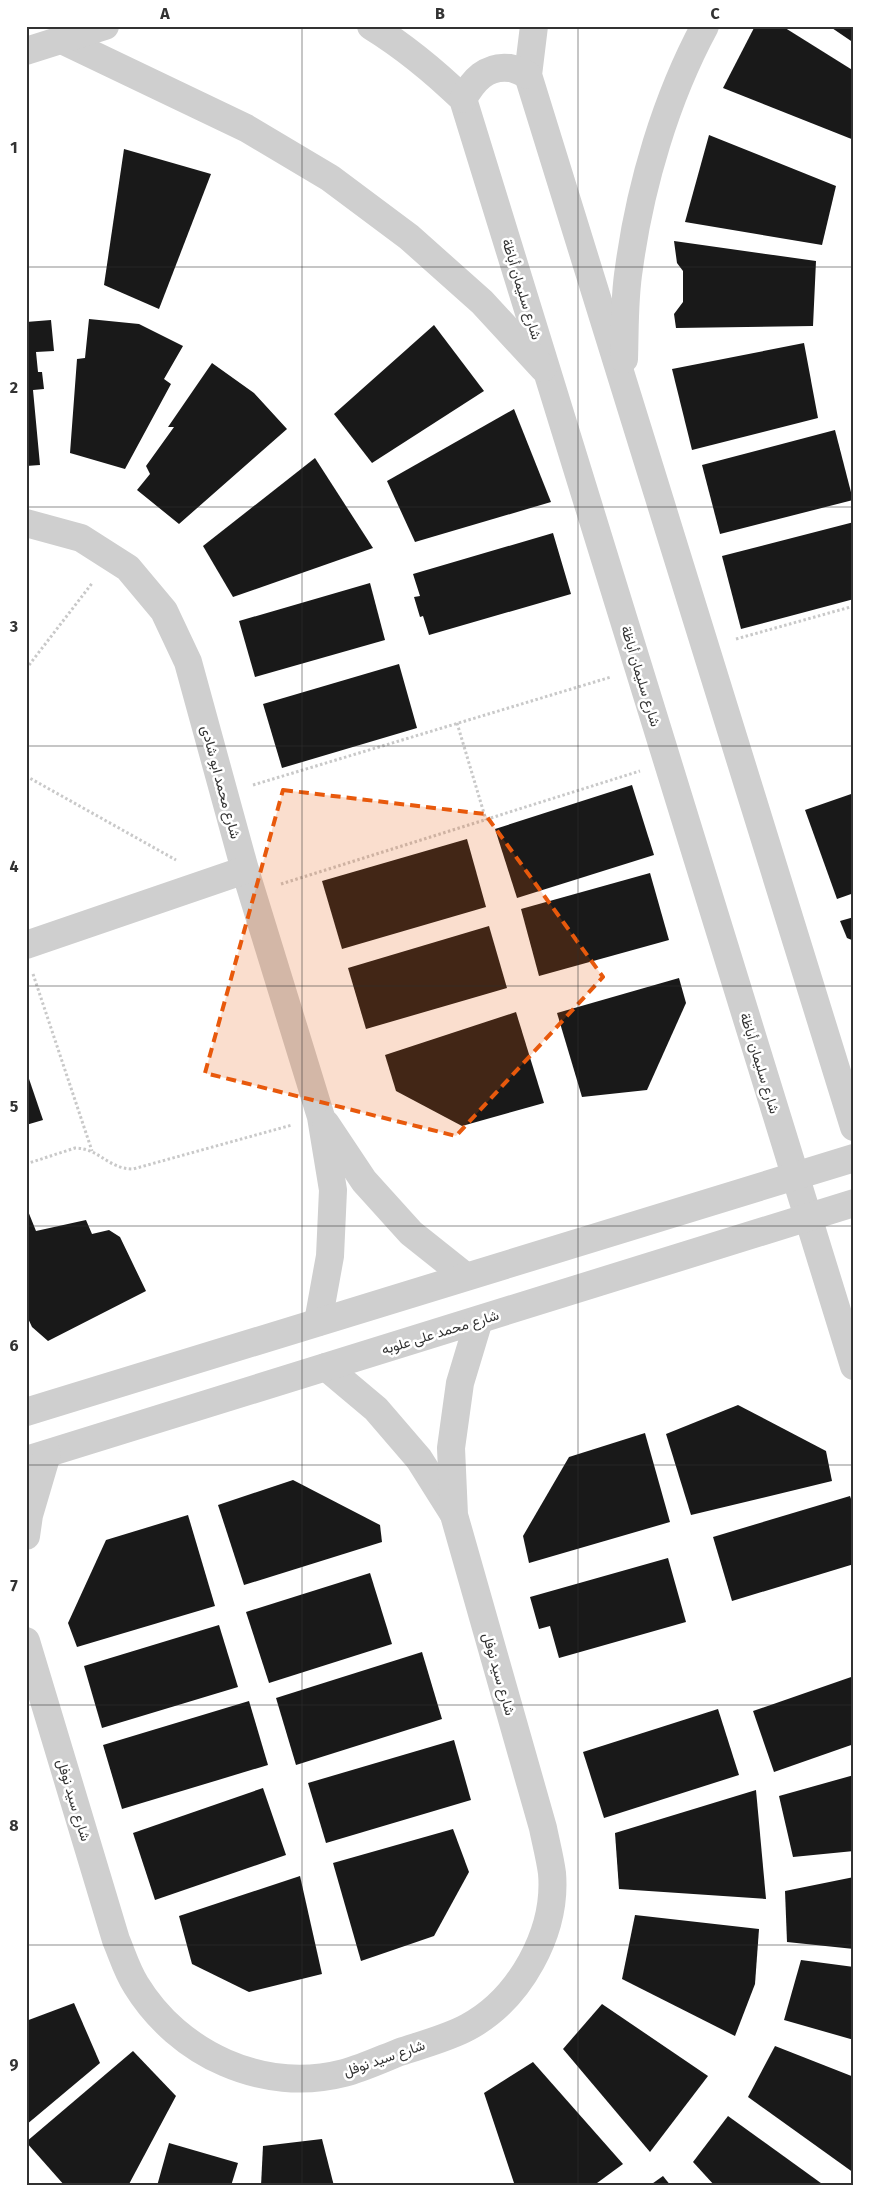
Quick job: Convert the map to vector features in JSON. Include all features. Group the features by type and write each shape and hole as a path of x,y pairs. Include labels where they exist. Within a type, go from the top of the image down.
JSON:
{"street":[{"path":"26,51 106,26"},
{"name":"شارع سليمان أباظة","path":"371,26 397,42 431,69 463,99 854,1366"},
{"path":"534,26 528,75 854,1127"},
{"path":"623,378 628,269 650,161 688,58 706,26"},
{"path":"62,40 246,128 330,178 409,237 453,276 482,302 549,374"},
{"path":"463,99 473,81 490,70 510,68 528,75"},
{"name":"شارع محمد ابو شادى","path":"26,523 80,538 128,568 164,610 188,662 248,882 321,1117 333,1190 330,1256 318,1322"},
{"path":"29,958 213,881 248,882"},
{"name":"شارع محمد ابو شادى","path":"321,1117 364,1181 411,1233 465,1276"},
{"path":"28,1410 854,1158"},
{"name":"شارع محمد على علوبه","path":"37,1457 854,1203"},
{"name":"شارع سيد نوفل","path":"26,1641 116,1940 135,1984 165,2023 202,2053 247,2072 295,2079 343,2074 468,2027 504,2000 532,1963 548,1919 552,1873 543,1828 454,1515 451,1448 460,1383 479,1320"},
{"name":"شارع سيد نوفل","path":"326,1367 376,1409 419,1459 454,1515"},
{"path":"26,1536 37,1457"}],"path":[{"path":"26,669 112,558"},
{"path":"706,648 854,606"},
{"path":"224,794 639,668"},
{"path":"457,723 486,820"},
{"path":"248,882 486,820 668,762"},
{"path":"26,776 213,881"},
{"path":"29,958 92,1151"},
{"path":"26,1164 75,1148 92,1151 112,1165 122,1169 133,1169 321,1117"}],"highlighted area":[{"path":"283,790 485,814 603,977 456,1136 205,1073"}],"building":[{"path":"755,26 782,26 854,71 854,140 723,88"},
{"path":"829,26 854,26 854,43"},
{"path":"709,135 836,186 822,245 685,222"},
{"path":"124,149 211,174 159,309 104,285"},
{"path":"674,241 816,261 813,326 676,328 674,314 683,302 683,271 677,263"},
{"path":"89,319 139,324 183,346 164,379 171,384 125,469 70,453 77,359 85,358"},
{"path":"51,320 54,351 36,352 38,372 42,372 44,389 33,390 40,465 26,466 26,322"},
{"path":"434,325 484,391 372,463 334,414"},
{"path":"804,343 818,418 692,450 672,369"},
{"path":"212,363 254,393 287,429 179,524 137,490 150,474 146,466 174,427 168,427"},
{"path":"514,409 551,502 415,542 387,481"},
{"path":"835,430 853,500 720,534 702,465"},
{"path":"315,458 373,548 233,597 203,546"},
{"path":"854,522 854,599 741,629 722,556"},
{"path":"553,533 571,594 429,635 423,616 420,617 414,597 420,596 413,574"},
{"path":"370,583 385,640 255,677 239,621"},
{"path":"399,664 417,728 282,768 263,704"},
{"path":"632,785 654,855 517,898 495,829"},
{"path":"854,793 854,893 837,899 805,810"},
{"path":"467,839 486,907 342,949 322,881"},
{"path":"650,873 669,940 539,976 521,909"},
{"path":"854,917 854,941 847,938 840,921"},
{"path":"489,926 507,988 366,1029 348,968"},
{"path":"679,978 686,1003 647,1090 582,1097 557,1013"},
{"path":"516,1012 544,1103 462,1126 396,1091 385,1055"},
{"path":"26,1070 43,1120 26,1125"},
{"path":"26,1206 36,1231 86,1220 92,1234 109,1230 120,1237 146,1291 48,1341 32,1327 26,1314"},
{"path":"738,1405 826,1451 832,1481 691,1515 666,1434"},
{"path":"645,1433 670,1522 529,1563 523,1536 569,1457"},
{"path":"293,1480 380,1525 382,1542 244,1585 218,1505"},
{"path":"850,1496 854,1508 854,1564 732,1601 713,1537"},
{"path":"188,1515 215,1606 77,1647 68,1623 106,1540"},
{"path":"668,1558 686,1622 559,1658 550,1626 539,1629 530,1597"},
{"path":"370,1573 392,1644 269,1683 246,1612"},
{"path":"219,1625 238,1687 102,1728 84,1666"},
{"path":"422,1652 442,1719 296,1765 276,1698"},
{"path":"854,1676 854,1744 774,1772 753,1711"},
{"path":"249,1701 268,1765 122,1809 103,1745"},
{"path":"718,1709 739,1775 604,1818 583,1752"},
{"path":"454,1740 471,1800 326,1843 308,1783"},
{"path":"854,1775 854,1851 793,1857 779,1796"},
{"path":"263,1788 286,1855 155,1900 133,1833"},
{"path":"756,1790 766,1899 619,1889 615,1833"},
{"path":"453,1829 469,1872 434,1936 361,1961 333,1863"},
{"path":"300,1876 322,1974 249,1992 192,1964 179,1916"},
{"path":"854,1877 854,1949 787,1942 785,1891"},
{"path":"635,1915 759,1929 755,1984 735,2036 622,1979"},
{"path":"801,1960 854,1967 854,2040 784,2020"},
{"path":"74,2003 100,2063 26,2125 26,2021"},
{"path":"602,2004 708,2076 650,2152 563,2049"},
{"path":"775,2046 854,2077 854,2173 748,2097"},
{"path":"133,2051 176,2096 128,2186 65,2186 26,2142"},
{"path":"533,2062 623,2164 593,2186 515,2186 484,2093"},
{"path":"728,2116 825,2186 715,2186 693,2162"},
{"path":"322,2139 334,2186 261,2186 263,2146"},
{"path":"169,2143 238,2163 231,2186 157,2186"},
{"path":"663,2176 671,2186 649,2186"}]}
